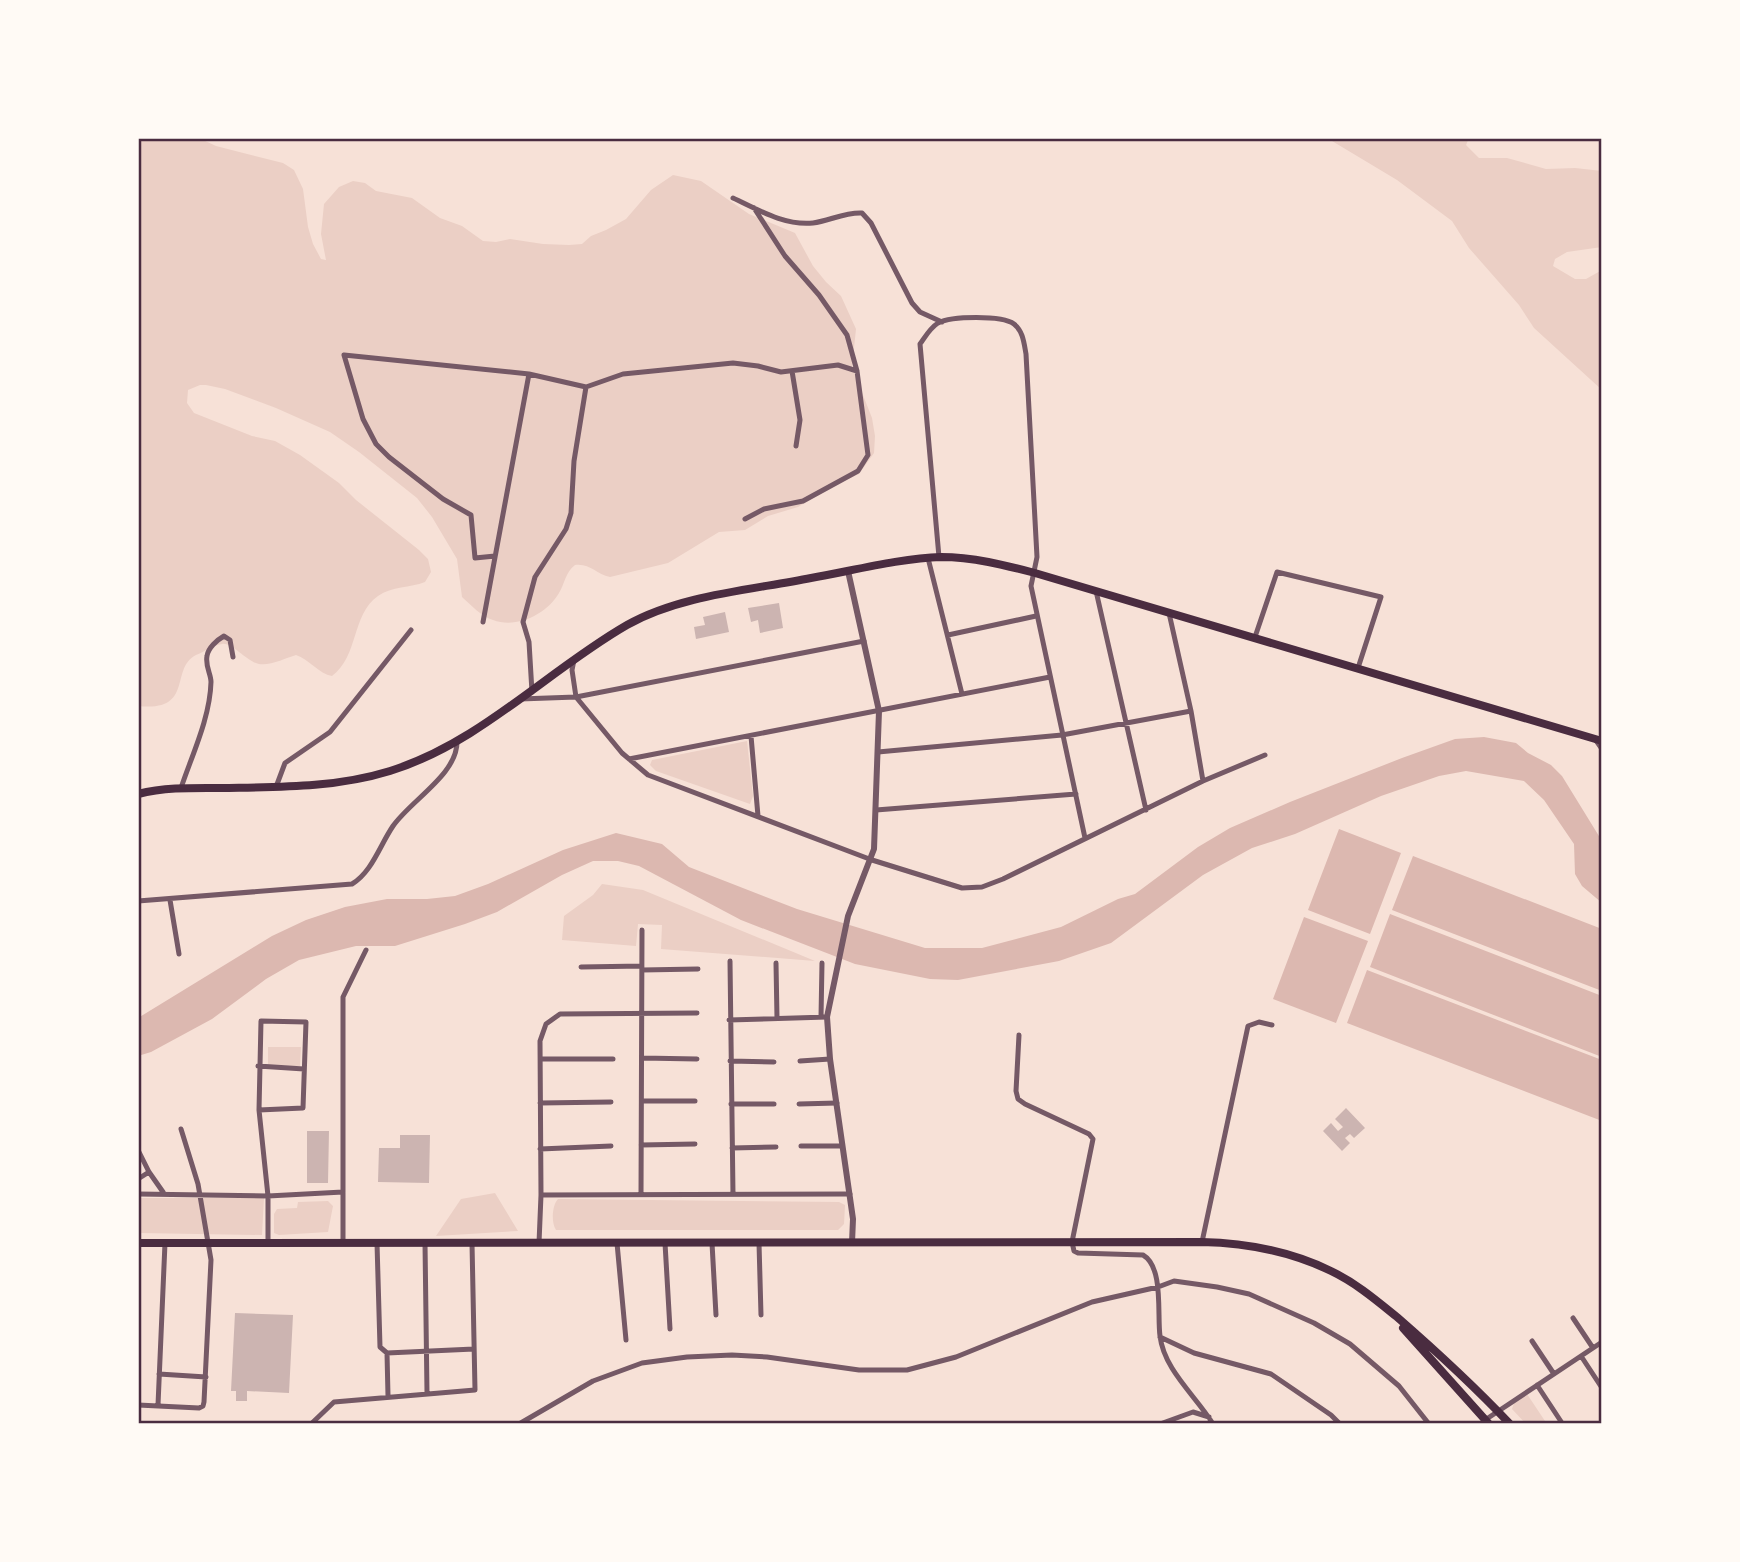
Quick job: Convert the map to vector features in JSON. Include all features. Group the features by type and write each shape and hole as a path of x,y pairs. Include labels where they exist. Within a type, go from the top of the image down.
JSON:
{"main road":[{"path":"138,794 181,788 331,785 408,765 457,740 532,692 627,625 668,607 848,571 939,557 990,562 1035,573 1599,740"},
{"path":"138,1243 1202,1242 1260,1246 1306,1260 1344,1278 1393,1314 1447,1360 1510,1424"},
{"path":"1393,1314 1408,1335 1487,1422"}],"street":[{"path":"733,198 776,218 810,224 862,213 871,223 912,303 920,312 939,323 996,317 1007,320 1020,330 1024,340 1027,368 1037,556 1031,586 1085,838"},
{"path":"745,519 764,509 803,501 858,471 868,455 857,371 847,335 819,295 766,231 754,208"},
{"path":"939,323 920,344 919,356 939,557"},
{"path":"495,556 475,558 471,515 443,499 376,444 363,419 344,355 529,374 586,387 623,374 733,363 781,372 838,365 857,371"},
{"path":"792,371 800,420 796,446"},
{"path":"483,621 529,374"},
{"path":"532,692 529,642 523,622 535,578 566,529 571,513 574,461 586,387"},
{"path":"929,558 962,694"},
{"path":"824,1017 849,916 874,849 879,711 848,571"},
{"path":"1255,637 1277,572 1381,597 1358,668"},
{"path":"1096,591 1146,810"},
{"path":"1169,611 1203,782"},
{"path":"948,635 1037,615"},
{"path":"276,787 285,763 330,732 411,630"},
{"path":"181,788 205,718 211,680 207,671 207,653 224,636 229,640 233,657"},
{"path":"520,699 576,697 864,641"},
{"path":"574,660 572,670 576,697 629,759 648,775 872,860 962,888 982,887 1003,879 1203,782 1265,755"},
{"path":"629,759 1050,677"},
{"path":"878,752 1062,735 1191,711"},
{"path":"751,736 758,817"},
{"path":"138,901 352,884 365,874 402,814 441,777 453,758 457,740"},
{"path":"1599,740 1602,749"},
{"path":"876,810 1076,794"},
{"path":"170,900 179,954"},
{"path":"641,1195 642,930"},
{"path":"343,1243 342,998 366,950"},
{"path":"730,961 733,1194"},
{"path":"776,963 777,1018"},
{"path":"822,964 824,1017 850,1194 852,1242"},
{"path":"581,967 698,969"},
{"path":"539,1243 541,1033 552,1018 560,1014 697,1013"},
{"path":"729,1020 824,1017"},
{"path":"259,1110 303,1108 306,1022 261,1021 259,1110 268,1196 268,1243"},
{"path":"1202,1242 1248,1026 1259,1022 1272,1025"},
{"path":"1019,1035 1018,1099 1089,1133 1093,1139 1072,1242 1074,1251 1145,1255 1151,1261 1158,1287 1160,1337 1171,1364 1213,1424"},
{"path":"642,1058 697,1059"},
{"path":"541,1059 613,1059"},
{"path":"800,1061 830,1059"},
{"path":"730,1061 774,1062"},
{"path":"258,1066 304,1069"},
{"path":"642,1101 695,1101"},
{"path":"540,1103 611,1102"},
{"path":"799,1104 837,1103"},
{"path":"731,1104 774,1104"},
{"path":"138,1405 203,1406 211,1260 201,1193 181,1129"},
{"path":"641,1145 695,1144"},
{"path":"540,1149 611,1146"},
{"path":"802,1146 842,1146"},
{"path":"732,1148 776,1147"},
{"path":"138,1150 163,1193"},
{"path":"138,1179 149,1172"},
{"path":"138,1194 268,1196 343,1192"},
{"path":"541,1195 850,1194"},
{"path":"158,1405 165,1243"},
{"path":"377,1243 380,1347 387,1353 474,1349"},
{"path":"425,1243 427,1393"},
{"path":"311,1424 333,1402 475,1390 472,1243"},
{"path":"617,1243 626,1340"},
{"path":"665,1243 670,1329"},
{"path":"712,1243 716,1315"},
{"path":"760,1243 761,1315"},
{"path":"519,1424 593,1381 642,1363 687,1357 741,1356 859,1370 907,1370 947,1360 1092,1302 1174,1281 1248,1294 1314,1323 1350,1344 1399,1387 1429,1424"},
{"path":"1573,1318 1593,1348"},
{"path":"1160,1337 1194,1353 1271,1374 1340,1424"},
{"path":"1532,1341 1554,1374"},
{"path":"1487,1422 1498,1411 1602,1342"},
{"path":"387,1353 388,1396"},
{"path":"1581,1356 1602,1388"},
{"path":"159,1374 205,1377"},
{"path":"1537,1385 1562,1423"},
{"path":"1160,1424 1193,1412 1209,1417"}],"shaded area":[{"path":"138,138 199,138 216,146 283,163 294,170 303,189 313,244 321,259 326,260 321,234 324,204 339,187 353,181 365,183 376,191 412,198 440,218 462,226 483,241 510,239 569,245 582,244 591,236 626,219 651,190 673,175 701,181 749,214 795,233 813,266 841,296 856,329 852,367 872,418 874,453 859,474 798,507 768,516 745,530 719,532 668,563 610,577 585,566 575,565 554,601 547,607 521,621 502,622 485,616 462,597 457,559 432,517 417,498 359,452 330,432 276,408 225,389 200,385 188,390 187,403 194,413 252,436 275,441 300,455 339,483 356,500 419,550 428,559 431,572 425,582 389,590 369,604 347,658 332,676 296,655 273,663 259,664 222,644 188,661 174,696 167,703 138,706"},
{"path":"1327,138 1469,138 1466,145 1479,158 1507,158 1546,169 1602,171 1602,247 1567,252 1555,259 1553,266 1575,279 1586,279 1602,270 1602,390 1534,328 1519,305 1469,248 1452,221 1397,180"},
{"path":"1484,737 1516,743 1551,765 1562,776 1602,841 1602,903 1582,886 1575,874 1574,844 1544,800 1524,781 1466,771 1439,776 1381,796 1295,834 1252,848 1203,875 1111,943 1059,961 958,980 930,979 855,964 741,920 639,866 618,861 593,861 562,875 497,912 465,924 395,946 356,946 299,960 266,979 212,1019 151,1052 138,1056 138,1018 272,936 306,920 345,907 387,899 455,896 563,850 616,833 662,844 689,867 797,909 925,948 982,948 1061,927 1118,899 1135,894 1198,847 1230,828 1290,802 1455,739"},
{"path":"747,741 753,796 750,804 656,771 650,765 652,760"},
{"path":"1339,829 1401,853 1370,934 1308,910"},
{"path":"1413,856 1602,929 1602,991 1392,910"},
{"path":"602,884 643,890 815,961 661,949 662,925 638,924 636,946 562,940 564,916 593,895"},
{"path":"1390,914 1602,996 1602,1057 1370,967"},
{"path":"1304,917 1368,941 1336,1023 1273,999"},
{"path":"1367,970 1602,1060 1602,1121 1347,1023"},
{"path":"268,1047 301,1047 300,1066 268,1066"},
{"path":"495,1193 518,1231 436,1236 461,1199"},
{"path":"138,1198 264,1198 262,1235 138,1233"},
{"path":"558,1199 839,1202 845,1205 844,1224 838,1230 556,1230 553,1214"},
{"path":"328,1201 333,1206 328,1232 274,1233 274,1214 277,1209 297,1208 298,1202"},
{"path":"1527,1394 1547,1424 1526,1424 1512,1409 1514,1403"}],"building":[{"path":"779,603 783,628 760,633 758,620 751,622 748,608"},
{"path":"725,612 729,632 696,639 694,627 705,625 703,617"},
{"path":"1346,1108 1365,1128 1354,1138 1350,1134 1345,1138 1350,1143 1342,1151 1323,1131 1331,1123 1338,1131 1343,1127 1335,1119"},
{"path":"307,1131 329,1131 328,1183 307,1183"},
{"path":"400,1135 430,1135 429,1183 378,1182 379,1148 400,1148"},
{"path":"235,1313 293,1315 289,1393 247,1391 247,1401 236,1401 236,1391 231,1391"}]}
